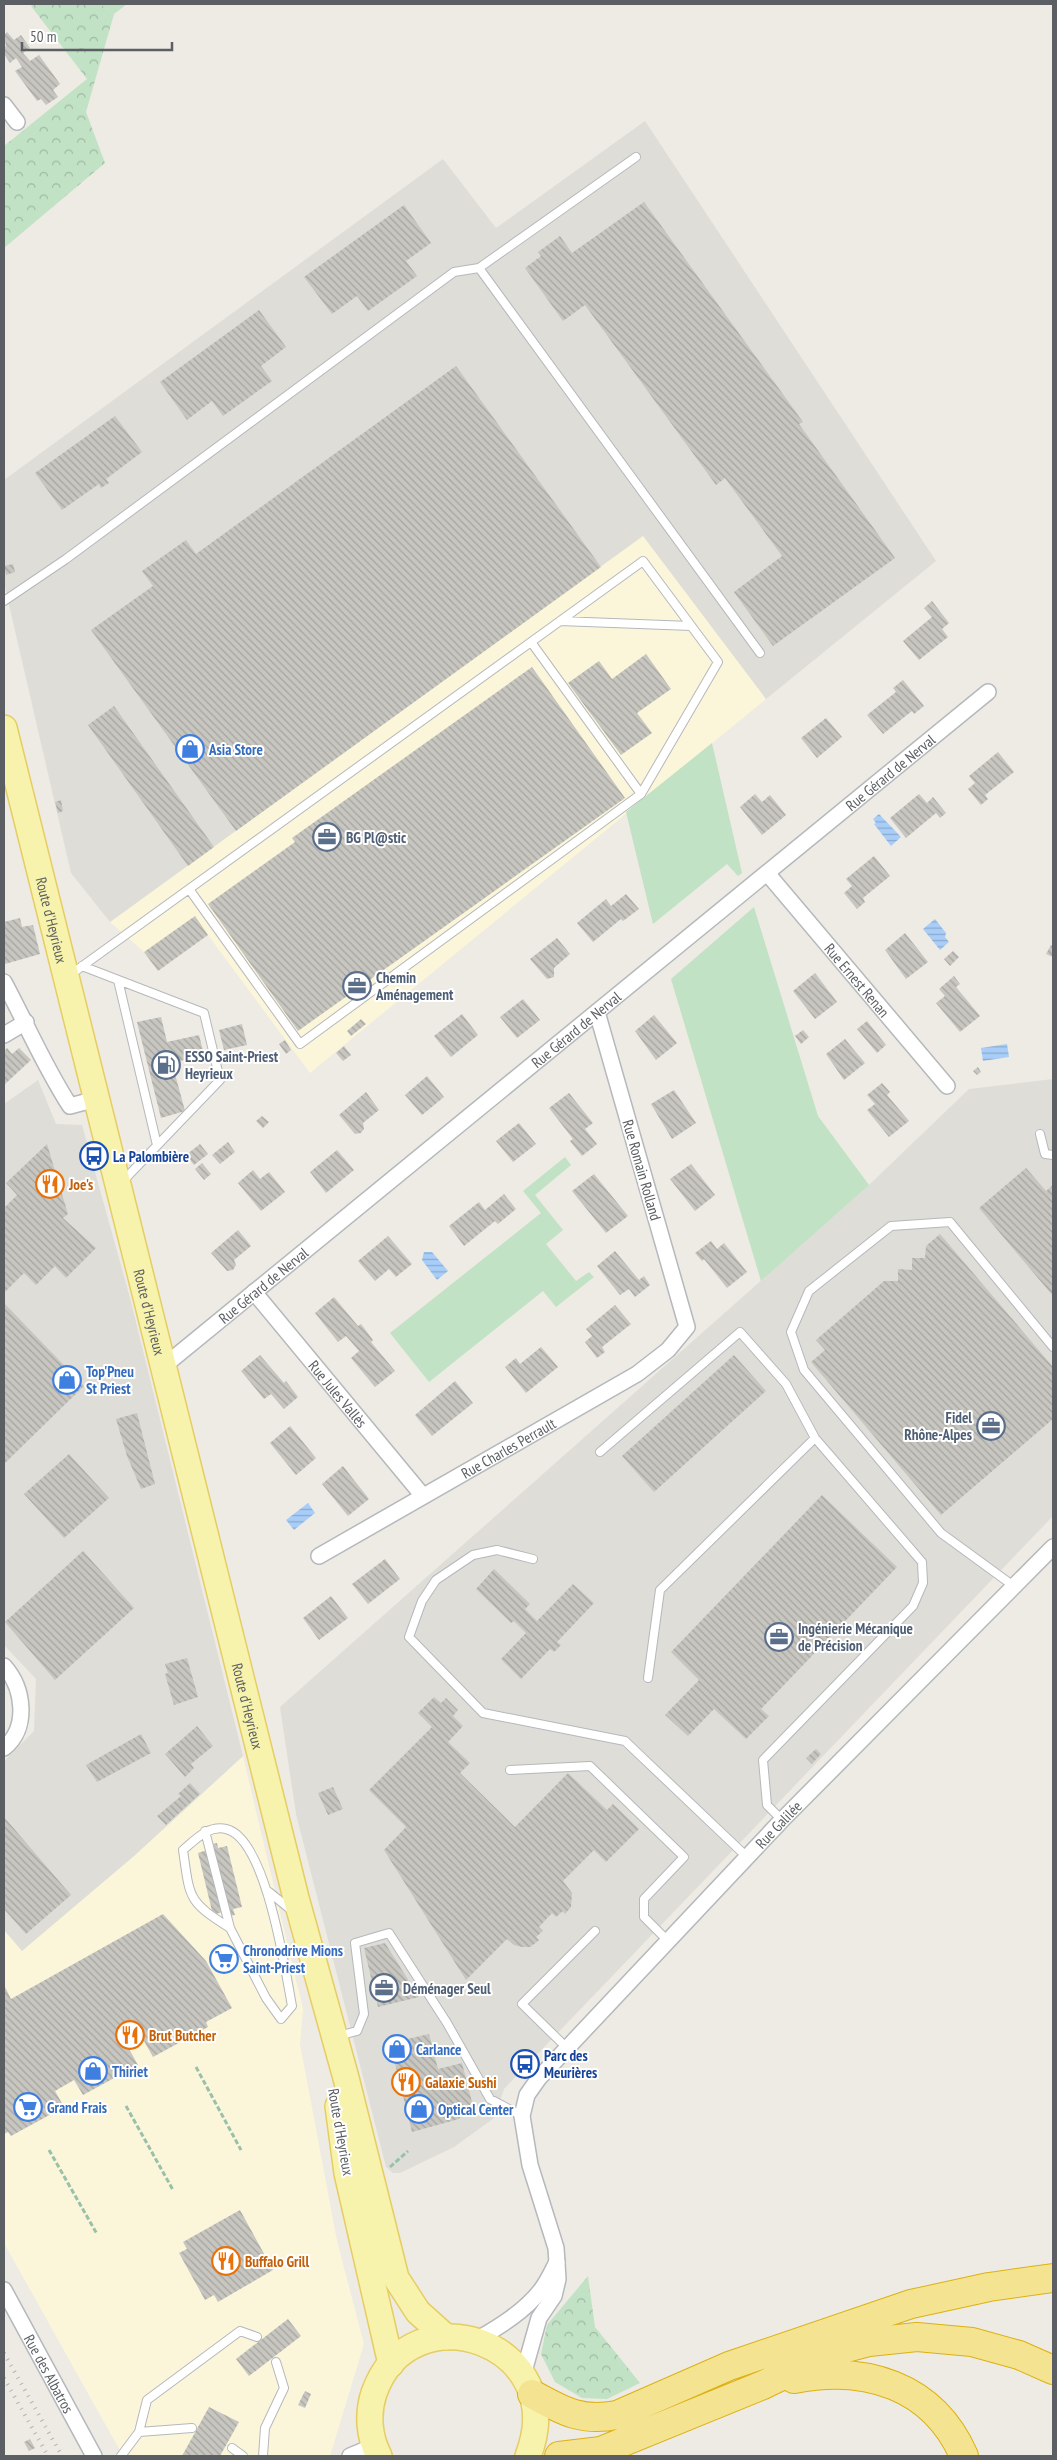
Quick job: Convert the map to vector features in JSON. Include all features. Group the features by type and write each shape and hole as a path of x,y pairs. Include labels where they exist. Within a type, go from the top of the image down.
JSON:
{"highway":[{"path":"528,2384 576,2416 595,2418 617,2415 729,2366 911,2304 950,2294 1053,2278"},
{"path":"860,2322 930,2322 975,2327 1004,2334 1053,2353"},
{"path":"559,2456 601,2451 763,2385 847,2347 897,2338 945,2338 972,2342 1019,2355 1053,2370"},
{"path":"763,2385 832,2374 864,2376 879,2380 908,2392 929,2407 947,2428 964,2456"}],"main road":[{"name":"Route d'Heyrieux","path":"4,728 74,972 96,1099 296,1898 396,2278 418,2312 446,2337"},
{"name":"Route d'Heyrieux","path":"296,1898 341,2120 347,2173 391,2364"},
{"path":"376,2451 369,2425 371,2403 378,2382 391,2364 406,2350 419,2344 446,2337 476,2340 494,2348 510,2360 528,2384 536,2421 533,2442 528,2456"}],"street":[{"path":"4,105 16,122"},
{"name":"Rue Gérard de Nerval","path":"164,1366 988,692"},
{"name":"Rue Ernest Renan","path":"767,872 947,1086"},
{"path":"4,982 26,1022 49,1074 70,1106 96,1099"},
{"name":"Rue Romain Rolland","path":"597,1012 687,1327"},
{"path":"4,1035 26,1022"},
{"name":"Rue Jules Vallès","path":"254,1292 423,1496"},
{"name":"Rue Charles Perrault","path":"319,1556 637,1374 668,1350 687,1327"},
{"name":"Rue Galilée","path":"522,2116 527,2095 539,2078 782,1820 1053,1547"},
{"path":"4,1666 10,1673 21,1698 20,1722 9,1744 4,1748"},
{"path":"522,2116 530,2165 556,2248 558,2261 558,2279 554,2296 538,2318 528,2384"},
{"path":"476,2340 498,2328 522,2309 541,2290 558,2261"},
{"name":"Rue des Albatros","path":"4,2290 94,2456"},
{"path":"350,2456 376,2451"}],"lane":[{"path":"4,602 66,559 454,272 479,268 636,157"},
{"path":"479,268 760,653"},
{"path":"74,972 643,561 718,662 641,794 300,1044 189,889"},
{"path":"560,622 691,626"},
{"path":"531,642 641,794"},
{"path":"74,972 118,980 204,1013 220,1080 118,1186"},
{"path":"118,980 157,1145"},
{"path":"1040,1134 1045,1154 1053,1154"},
{"path":"1015,1587 941,1533 804,1370 791,1332 809,1291 891,1226 950,1222 1053,1347"},
{"path":"600,1452 740,1332 786,1384 815,1438 922,1562 924,1583 913,1606 762,1760 767,1805 782,1820"},
{"path":"648,1678 660,1590 815,1438"},
{"path":"533,1559 497,1550 473,1555 436,1580 422,1601 409,1638 483,1713 625,1741 747,1857"},
{"path":"510,1770 590,1766 684,1857 644,1899 644,1917 668,1941"},
{"path":"205,1831 230,1928 266,1998 281,2019 292,2006 269,1892 244,1841 226,1829 205,1831 183,1850 189,1892 201,1910 230,1928"},
{"path":"269,1892 285,1903 301,1924"},
{"path":"567,2048 522,2004 595,1931"},
{"path":"334,2037 356,2031 364,2014 355,1943 389,1933 446,2023 490,2099 522,2116"},
{"path":"121,2456 139,2432 147,2400 240,2331 257,2337"},
{"path":"263,2456 265,2428 284,2388 276,2362"},
{"path":"139,2432 192,2428"},
{"path":"232,2448 243,2456"}],"path":[{"path":"196,2067 241,2150"},
{"path":"126,2106 173,2190"},
{"path":"49,2150 97,2234"}],"shaded area":[{"path":"645,121 936,561 766,699 643,536 110,922 71,873 4,583 4,480 443,159 496,228"},
{"path":"643,535 766,699 310,1073 208,935 158,971 144,952 110,922"},
{"name":"Parc des Meurières","path":"1053,1079 1053,1516 504,2089 494,2118 454,2147 400,2173 393,2173 386,2167 296,1814 280,1707 869,1185 969,1089"},
{"path":"38,1080 56,1124 82,1125 130,1298 243,1756 134,1856 22,1951 4,1930 4,1761 34,1731 36,1679 4,1645 4,1104"},
{"path":"243,1756 303,2009 300,2044 337,2241 364,2344 330,2456 123,2456 4,2243 4,1930 22,1950 134,1856"}],"green space":[{"path":"34,4 100,4 114,14 86,112 105,163 4,248 4,146 87,79 31,6"},
{"path":"100,4 127,4 114,14"},
{"path":"712,743 742,873 738,876 727,864 653,924 626,812"},
{"path":"754,907 818,1116 869,1185 761,1281 671,979"},
{"path":"565,1157 571,1165 535,1195 563,1230 546,1244 576,1281 589,1272 594,1277 556,1307 543,1291 429,1382 390,1333 541,1213 523,1191"},
{"path":"588,2276 595,2327 640,2383 607,2399 582,2398 555,2382 541,2354 547,2325"}],"water":[{"path":"879,814 901,837 891,846 874,824 876,823 873,819"},
{"path":"935,919 946,933 945,937 949,942 940,950 923,929"},
{"path":"1007,1044 1009,1057 983,1061 981,1048"},
{"path":"424,1252 432,1252 448,1271 437,1280 422,1260"},
{"path":"308,1503 315,1513 294,1530 286,1520"}],"building":[{"path":"7,32 14,40 21,35 30,48 23,53 30,61 39,55 60,84 53,90 58,97 46,105 41,99 37,101 15,71 22,67 16,58 10,63 4,54 6,46 4,35"},
{"path":"644,202 803,422 799,424 895,558 773,646 734,592 782,556 725,478 716,485 585,305 563,321 525,268 541,256 538,252 560,236 572,253"},
{"path":"404,205 431,243 406,261 417,276 368,311 357,296 332,314 304,277"},
{"path":"259,310 286,347 261,366 272,381 223,416 212,401 187,420 160,382"},
{"path":"456,366 601,567 236,831 91,630 153,586 142,571 186,540 196,554"},
{"path":"115,416 142,452 106,479 109,483 101,488 99,484 62,510 35,473"},
{"path":"13,564 15,572 6,575 4,566"},
{"path":"932,601 949,623 942,629 948,637 919,660 903,641 932,617 924,608"},
{"path":"646,654 671,689 637,713 652,733 621,755 568,683 599,661 612,679"},
{"path":"532,667 625,798 298,1031 208,904 295,842 292,838"},
{"path":"903,680 924,706 914,714 912,711 883,734 867,715 896,692 893,688"},
{"path":"114,706 214,847 188,866 88,725"},
{"path":"826,718 842,737 817,758 801,738"},
{"path":"998,752 1014,772 985,795 988,799 981,805 968,789 975,783 969,776"},
{"path":"755,794 762,802 770,795 786,815 762,835 740,807"},
{"path":"919,794 927,803 933,797 946,813 940,818 936,813 906,838 890,818"},
{"path":"61,800 63,811 58,813 55,802"},
{"path":"874,856 890,876 863,898 865,902 857,909 844,893 852,886 846,879"},
{"path":"626,894 639,909 623,921 621,919 593,942 577,923 606,899 611,906"},
{"path":"195,916 208,935 158,971 144,952"},
{"path":"20,918 22,927 33,925 40,954 5,964 4,922"},
{"path":"905,933 928,962 906,979 885,950"},
{"path":"557,938 570,954 554,968 554,977 547,979 530,959"},
{"path":"1051,945 1053,947 1053,957 1046,954"},
{"path":"953,951 959,957 950,966 944,959"},
{"path":"815,973 837,1002 815,1019 793,991"},
{"path":"954,976 960,984 956,987 980,1016 960,1032 936,1003 945,996 939,989"},
{"path":"523,999 540,1020 517,1038 500,1017"},
{"path":"462,1014 478,1035 451,1057 434,1036"},
{"path":"654,1015 677,1043 656,1060 635,1031"},
{"path":"161,1017 167,1042 199,1035 204,1055 172,1063 185,1111 161,1118 137,1022"},
{"path":"361,1019 366,1024 351,1036 347,1031"},
{"path":"867,1021 886,1045 877,1053 857,1029"},
{"path":"242,1024 247,1045 224,1050 219,1030"},
{"path":"803,1030 809,1037 801,1044 795,1036"},
{"path":"845,1039 865,1063 844,1080 826,1054"},
{"path":"285,1040 291,1050 286,1054 279,1044"},
{"path":"344,1046 351,1055 343,1061 336,1053"},
{"path":"7,1048 12,1054 19,1048 31,1060 4,1085 4,1051"},
{"path":"978,1067 981,1072 977,1075 973,1071"},
{"path":"427,1076 444,1097 422,1115 405,1095"},
{"path":"882,1083 890,1092 887,1095 909,1121 889,1137 867,1110 875,1104 867,1095"},
{"path":"674,1090 696,1123 672,1139 651,1104"},
{"path":"366,1092 379,1110 363,1123 364,1129 361,1133 355,1134 339,1115"},
{"path":"569,1093 593,1123 585,1129 597,1144 582,1156 570,1141 573,1139 549,1108"},
{"path":"262,1116 269,1122 263,1128 256,1121"},
{"path":"519,1123 536,1144 513,1162 496,1141"},
{"path":"228,1142 235,1152 220,1164 212,1155"},
{"path":"47,1144 68,1214 63,1218 96,1248 66,1278 55,1266 36,1285 24,1273 4,1293 4,1208 17,1195 6,1183"},
{"path":"200,1144 208,1154 194,1165 186,1155"},
{"path":"337,1150 354,1170 326,1193 310,1172"},
{"path":"202,1163 211,1174 204,1180 195,1169"},
{"path":"691,1164 715,1195 695,1211 670,1179"},
{"path":"1026,1168 1046,1191 1053,1185 1053,1296 979,1208"},
{"path":"253,1170 260,1179 269,1172 285,1192 261,1211 238,1183"},
{"path":"594,1174 628,1216 606,1233 572,1191"},
{"path":"504,1194 516,1209 498,1224 495,1221 464,1246 449,1226 479,1202 485,1210"},
{"path":"238,1230 251,1246 234,1260 236,1265 233,1270 227,1271 211,1253"},
{"path":"940,1234 1053,1367 1053,1419 941,1515 811,1362 825,1350 816,1340 884,1281 898,1281 898,1269 912,1270 912,1258 925,1258 926,1246"},
{"path":"388,1236 412,1264 396,1277 389,1269 375,1281 358,1261"},
{"path":"711,1241 717,1249 724,1243 747,1272 727,1288 704,1259 702,1261 695,1253"},
{"path":"615,1251 639,1280 644,1276 650,1285 635,1297 629,1289 620,1295 597,1266"},
{"path":"334,1297 358,1326 361,1324 373,1340 371,1342 395,1371 375,1387 351,1358 359,1351 346,1336 338,1342 315,1313"},
{"path":"4,1303 84,1386 4,1464"},
{"path":"615,1305 631,1324 602,1347 605,1352 597,1358 585,1342 592,1336 586,1329"},
{"path":"541,1347 558,1367 526,1393 505,1367 516,1358 520,1364"},
{"path":"260,1355 284,1383 286,1381 298,1397 284,1409 271,1394 264,1399 241,1371"},
{"path":"734,1355 766,1391 654,1492 622,1456"},
{"path":"455,1381 473,1403 432,1436 415,1415"},
{"path":"137,1413 155,1484 141,1489 127,1456 116,1419"},
{"path":"290,1426 316,1458 296,1475 270,1443"},
{"path":"69,1454 109,1498 64,1538 24,1494"},
{"path":"343,1466 369,1499 348,1516 322,1484"},
{"path":"822,1495 897,1567 761,1709 769,1716 746,1739 714,1709 688,1736 665,1715 699,1680 671,1652"},
{"path":"83,1551 134,1608 55,1680 5,1622"},
{"path":"385,1559 400,1579 368,1604 352,1584"},
{"path":"494,1569 530,1604 525,1609 537,1621 573,1584 594,1603 557,1642 561,1645 554,1652 550,1649 521,1679 501,1659 526,1633 514,1621 511,1623 476,1589"},
{"path":"331,1596 348,1618 319,1640 303,1618"},
{"path":"187,1658 198,1697 174,1705 165,1674 168,1673 165,1664"},
{"path":"434,1697 441,1703 446,1698 458,1710 453,1716 463,1726 448,1742 470,1763 460,1773 515,1827 568,1773 607,1810 613,1804 639,1829 606,1862 594,1850 563,1881 572,1893 571,1907 565,1914 563,1911 556,1917 552,1913 539,1927 543,1931 536,1937 539,1940 537,1942 530,1947 522,1947 514,1945 507,1939 466,1980 384,1850 406,1827 369,1790 432,1727 418,1713"},
{"path":"197,1726 213,1746 191,1764 194,1768 185,1777 165,1754"},
{"path":"141,1734 151,1753 97,1782 86,1765"},
{"path":"816,1749 821,1754 812,1764 806,1758"},
{"path":"190,1783 200,1794 166,1825 157,1816 181,1796 178,1794"},
{"path":"333,1787 343,1809 328,1815 318,1793"},
{"path":"4,1817 71,1895 26,1934 4,1909"},
{"path":"217,1843 218,1848 227,1846 242,1907 233,1909 235,1915 224,1917 222,1912 213,1915 198,1853 207,1850 206,1845"},
{"path":"163,1914 206,1961 232,2008 206,2022 208,2027 153,2057 144,2041 129,2049 138,2065 83,2095 74,2080 55,2091 64,2107 11,2136 8,2132 4,2134 4,1985 11,1999"},
{"path":"385,1943 419,1997 378,2007 364,1948"},
{"path":"429,2034 438,2069 462,2063 472,2102 459,2119 412,2132 390,2043"},
{"name":"Buffalo Grill","path":"240,2210 273,2270 218,2302 214,2295 205,2300 179,2253 187,2249 183,2242"},
{"path":"288,2319 301,2336 249,2376 236,2359"},
{"path":"305,2391 311,2394 305,2408 298,2405"},
{"path":"209,2407 239,2422 220,2456 182,2456"},
{"path":"30,2439 35,2448 29,2451 24,2442"}],"railway":[{"path":"4,2353 62,2456"},
{"path":"4,2378 48,2456"}],"place":[{"name":"Asia Store","path":"190,749"},
{"name":"BG Pl@stic","path":"327,837"},
{"name":"Chemin Aménagement","path":"357,986"},
{"name":"ESSO Saint-Priest Heyrieux","path":"166,1065"},
{"name":"La Palombière","path":"94,1156"},
{"name":"Joe's","path":"50,1184"},
{"name":"Top'Pneu St Priest","path":"67,1380"},
{"name":"Fidel Rhône-Alpes","path":"991,1426"},
{"name":"Ingénierie Mécanique de Précision","path":"779,1637"},
{"name":"Chronodrive Mions Saint-Priest","path":"224,1959"},
{"name":"Déménager Seul","path":"384,1988"},
{"name":"Brut Butcher","path":"130,2035"},
{"name":"Carlance","path":"397,2049"},
{"name":"Parc des Meurières","path":"525,2064"},
{"name":"Thiriet","path":"93,2071"},
{"name":"Galaxie Sushi","path":"406,2082"},
{"name":"Grand Frais","path":"28,2107"},
{"name":"Optical Center","path":"419,2109"},
{"name":"Buffalo Grill","path":"226,2261"}]}
